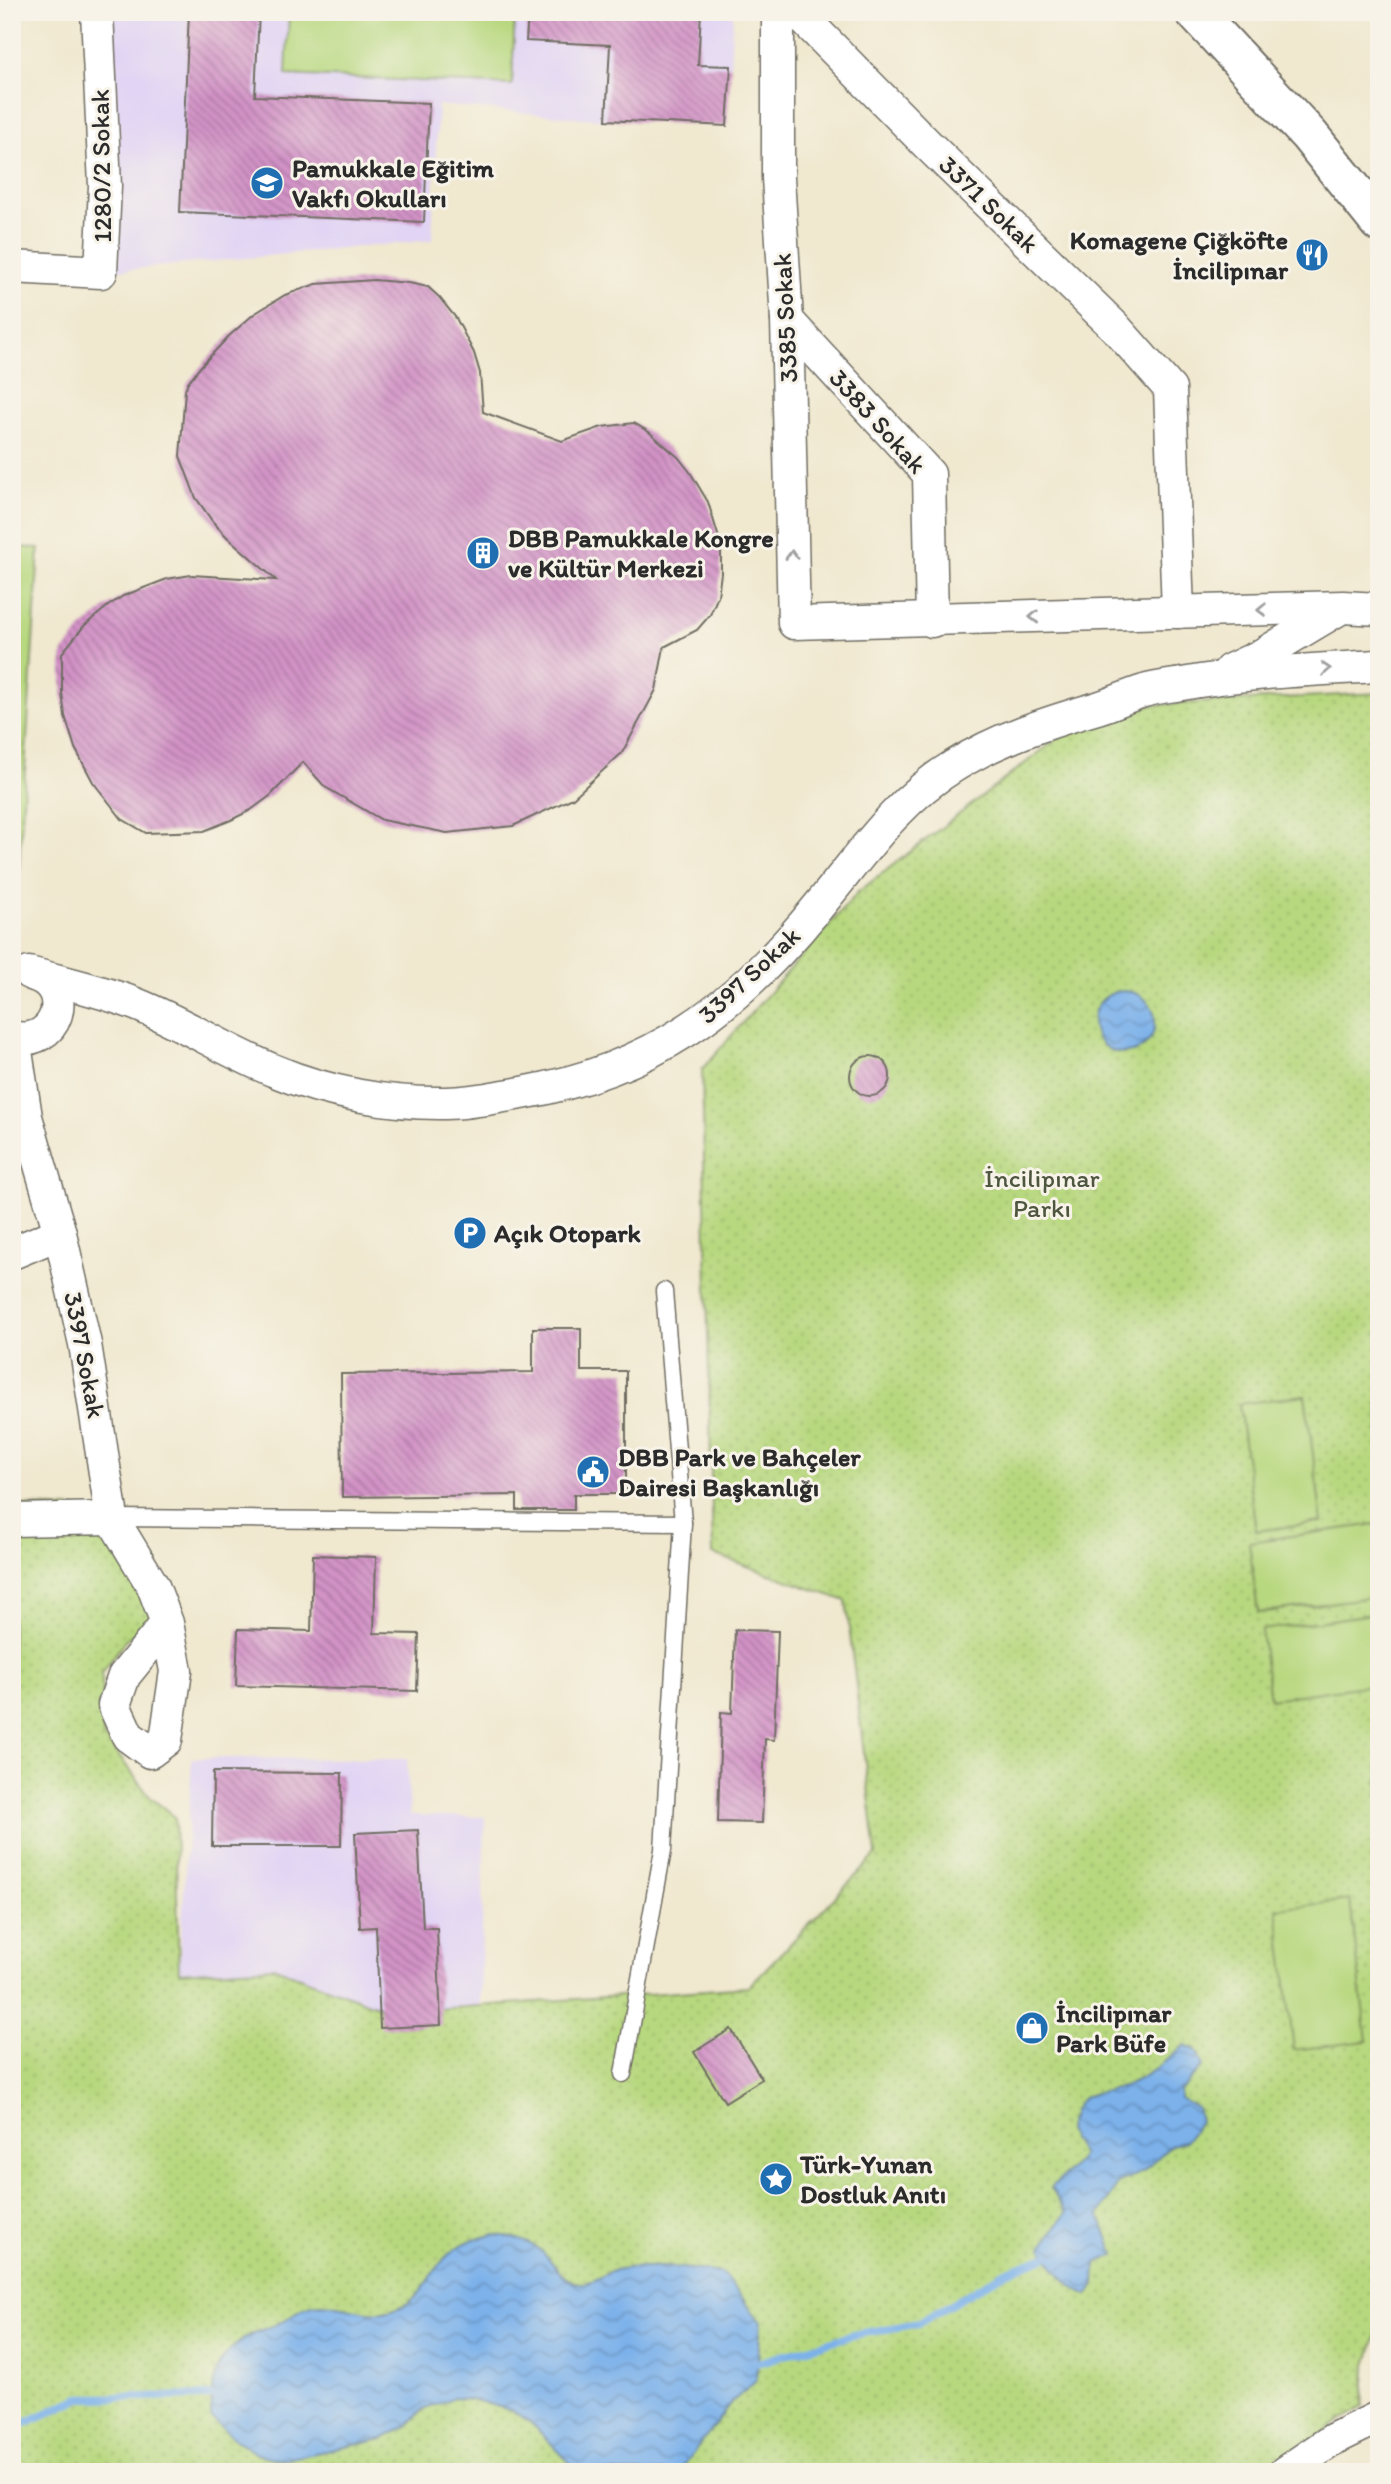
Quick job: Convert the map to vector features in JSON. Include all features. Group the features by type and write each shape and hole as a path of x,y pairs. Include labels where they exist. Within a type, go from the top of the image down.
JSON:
{"main road":[{"path":"1195,12 1309,135 1379,222"}],"street":[{"name":"1280/2 Sokak","path":"12,267 101,272 105,186 97,12"},
{"name":"3385 Sokak","path":"778,12 778,178 787,320 794,623 932,621"},
{"name":"3371 Sokak","path":"797,12 927,144 1115,327 1170,389 1178,612"},
{"name":"3383 Sokak","path":"787,320 929,474 932,621"},
{"path":"1209,679 1260,656 1343,607"},
{"path":"932,621 1343,607 1379,609"},
{"path":"1209,679 1284,671 1379,666"},
{"name":"3397 Sokak","path":"20,974 135,1003 277,1073 352,1094 448,1103 556,1087 624,1064 681,1035 717,1011 778,953 880,831 921,790 952,766 1029,729 1145,691 1209,679"},
{"path":"19,1080 55,1019 58,1002 48,982 39,976 20,974"},
{"path":"13,1037 35,1037 45,1032 55,1019 135,1003"},
{"name":"3397 Sokak","path":"13,1037 26,1117 60,1233 85,1344 113,1518 153,1586 167,1623"},
{"path":"12,1252 60,1233"},
{"path":"16,1511 113,1518"},
{"path":"1285,2472 1334,2439 1379,2417"}],"lane":[{"path":"623,2074 663,1850 683,1523 664,1291"},
{"path":"113,1518 683,1523"}],"shaded area":[{"name":"Pamukkale Eğitim Vakfı Okulları","path":"96,12 733,12 727,126 606,120 438,105 432,240 101,272"},
{"path":"192,1758 407,1759 410,1815 485,1817 480,2006 393,2012 179,1973"}],"green space":[{"path":"289,12 515,12 512,85 286,75"},
{"path":"12,547 39,548 13,961 12,961"},
{"name":"İncilipınar Parkı","path":"1379,693 1379,2325 1366,2369 1363,2407 1261,2472 12,2472 12,1505 129,1512 152,1618 124,1642 102,1673 103,1735 150,1797 175,1817 179,1973 273,1967 393,2012 748,1987 876,1855 846,1601 713,1554 702,1069 858,892 1097,708"},
{"path":"1305,1395 1322,1522 1256,1531 1239,1404"},
{"path":"1376,1524 1379,1542 1379,1596 1258,1613 1249,1542"},
{"path":"1379,1613 1379,1684 1270,1699 1261,1630"},
{"path":"1350,1900 1367,2041 1294,2050 1277,1909"}],"water":[{"path":"1118,991 1130,991 1146,1000 1153,1010 1153,1034 1146,1044 1130,1053 1118,1053 1107,1048 1098,1039 1093,1028 1093,1016 1098,1005 1107,996"},
{"path":"1185,2045 1196,2050 1203,2066 1180,2091 1180,2098 1197,2108 1200,2121 1185,2142 1171,2145 1143,2172 1119,2182 1099,2215 1115,2255 1096,2263 1095,2284 1088,2295 1073,2287 1061,2275 1042,2247 1066,2213 1051,2188 1082,2155 1067,2131 1072,2115 1084,2098 1139,2079"},
{"path":"494,2235 514,2238 532,2245 565,2277 580,2283 619,2269 645,2267 722,2273 761,2322 756,2381 732,2402 679,2472 579,2472 529,2421 510,2410 478,2401 453,2398 422,2410 406,2427 383,2439 282,2460 256,2454 232,2437 211,2417 215,2376 226,2355 245,2338 315,2305 333,2305 372,2312 393,2310 418,2295 441,2263 456,2248"}],"building":[{"path":"189,12 259,12 255,96 429,103 424,222 180,212"},
{"path":"528,12 701,12 698,65 731,66 727,126 606,120 610,45 526,41"},
{"name":"DBB Pamukkale Kongre ve Kültür Merkezi","path":"374,280 428,287 439,297 456,318 474,353 480,373 483,412 562,441 602,427 634,423 678,457 708,502 721,545 718,596 710,615 697,630 664,647 656,690 622,753 573,798 513,826 447,833 382,820 325,787 303,762 270,796 231,820 204,831 146,833 122,819 93,782 75,748 65,716 62,653 84,626 108,606 123,596 167,579 191,575 276,580 227,537 196,498 180,456 185,390 188,382 229,336 254,314 285,295 316,284"},
{"path":"870,1056 884,1062 890,1076 884,1090 870,1096 856,1090 850,1076 856,1062"},
{"path":"533,1328 581,1328 581,1371 626,1371 626,1494 574,1494 574,1510 517,1510 517,1495 342,1497 341,1374 533,1372"},
{"path":"313,1555 376,1557 374,1633 419,1634 417,1691 236,1686 238,1629 311,1631"},
{"path":"735,1630 778,1631 774,1740 765,1739 762,1823 718,1822 721,1712 732,1713"},
{"path":"213,1772 342,1773 341,1846 212,1846"},
{"path":"418,1830 423,1928 437,1928 441,2025 380,2028 376,1927 360,1928 355,1833"},
{"path":"731,2029 762,2079 725,2102 694,2052"}],"waterway":[{"path":"757,2363 853,2335 919,2323 1006,2272 1045,2257"},
{"path":"12,2429 80,2398 211,2396"}],"place":[{"name":"Pamukkale Eğitim Vakfı Okulları","path":"267,183"},
{"name":"Komagene Çiğköfte İncilipınar","path":"1312,255"},
{"name":"DBB Pamukkale Kongre ve Kültür Merkezi","path":"483,553"},
{"name":"Açık Otopark","path":"470,1233"},
{"name":"DBB Park ve Bahçeler Dairesi Başkanlığı","path":"593,1472"},
{"name":"İncilipınar Park Büfe","path":"1032,2028"},
{"name":"Türk-Yunan Dostluk Anıtı","path":"776,2179"}]}
